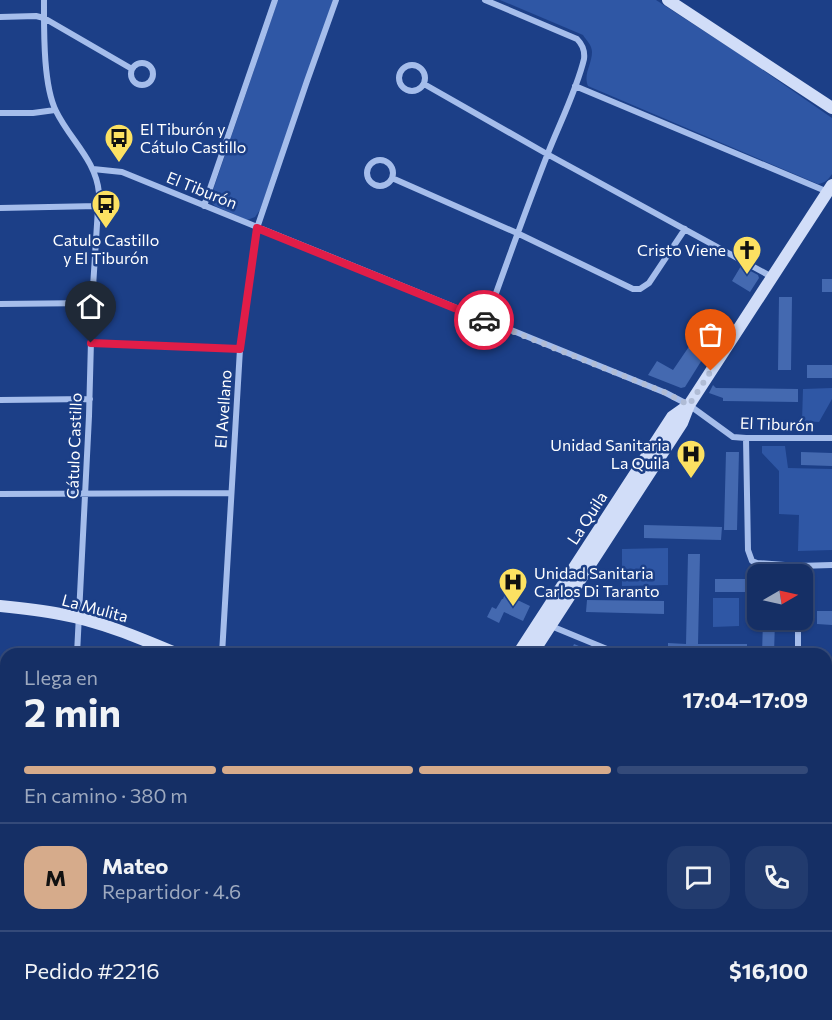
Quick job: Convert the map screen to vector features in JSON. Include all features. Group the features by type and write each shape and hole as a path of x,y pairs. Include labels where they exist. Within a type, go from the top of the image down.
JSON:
{"main road":[{"path":"668,0 832,108"},
{"name":"La Quila","path":"535,648 545,623 672,417 689,405 830,189"},
{"name":"La Mulita","path":"0,606 78,618 136,636 163,648"},
{"name":"La Quila","path":"523,648 545,623"}],"street":[{"name":"Cátulo Castillo","path":"44,0 46,70 55,110 93,169 98,182 86,493 77,648"},
{"path":"204,206 275,0"},
{"name":"El Avellano","path":"222,648 240,349 257,228 336,0"},
{"path":"485,0 577,39 584,50 584,59 575,86 517,233 486,321"},
{"path":"0,17 36,16 44,18 132,69"},
{"path":"417,66 425,76 424,84 418,90 409,91 402,87 400,74 405,67 417,66"},
{"path":"424,84 772,278"},
{"path":"575,86 830,189"},
{"path":"0,113 55,110"},
{"path":"374,161 387,163 392,170 392,178 382,186 374,185 368,180 368,167 374,161"},
{"name":"El Tiburón","path":"93,169 122,172 666,393 689,405 733,437 832,438"},
{"path":"392,178 517,233 633,289 640,289 649,283 685,229"},
{"path":"0,208 98,206"},
{"path":"0,304 92,303"},
{"path":"91,343 240,349"},
{"path":"0,400 90,399"},
{"path":"746,438 749,556 757,563 771,564"},
{"path":"0,494 231,493"},
{"path":"813,566 832,565"},
{"path":"545,623 605,648"},
{"path":"798,630 798,648"}],"shaded area":[{"path":"278,0 333,0 260,210 255,217 247,220 215,206 211,202 211,196"},
{"path":"500,0 656,0 832,118 832,174 826,181 818,184 588,86 587,73 592,52 583,35"},
{"path":"832,388 832,399 819,422 802,421 803,389"},
{"path":"762,446 785,446 788,468 832,469 832,550 798,551 799,515 779,514 779,471 762,453"},
{"path":"668,548 668,585 622,586 622,549"},
{"path":"713,598 739,598 739,626 713,627"}],"building":[{"name":"Cristo Viene","path":"741,266 758,275 759,278 750,292 732,281"},
{"path":"822,279 832,279 832,292 822,292"},
{"path":"779,297 792,297 791,370 778,370"},
{"path":"701,329 715,339 685,387 681,388 648,375 657,361 673,370"},
{"path":"807,365 832,365 832,378 807,378"},
{"path":"713,385 716,388 798,389 798,402 723,401 723,398 709,393"},
{"path":"726,452 739,452 737,530 724,530"},
{"path":"801,452 832,453 832,466 801,465"},
{"path":"644,525 722,527 721,540 644,538"},
{"path":"688,554 700,554 698,644 747,644 747,648 668,648 668,643 686,644"},
{"path":"715,579 747,579 747,592 715,592"},
{"name":"Unidad Sanitaria Carlos Di Taranto","path":"505,594 530,606 523,621 504,612 499,623 487,617 492,607 496,609"},
{"path":"587,600 664,601 664,614 586,612"},
{"path":"817,611 832,611 832,625 817,624"},
{"path":"763,630 775,630 774,648 762,648"}],"way so far":[{"path":"484,320 666,393 689,405 711,371"}],"place":[{"name":"El Tiburón y Cátulo Castillo","path":"119,164"},
{"name":"Catulo Castillo y El Tiburón","path":"106,230"},
{"name":"Cristo Viene","path":"747,276"},
{"name":"Unidad Sanitaria La Quila","path":"691,480"},
{"name":"Unidad Sanitaria Carlos Di Taranto","path":"513,608"}],"route":[{"path":"91,343 240,349 257,228 484,320"}]}
